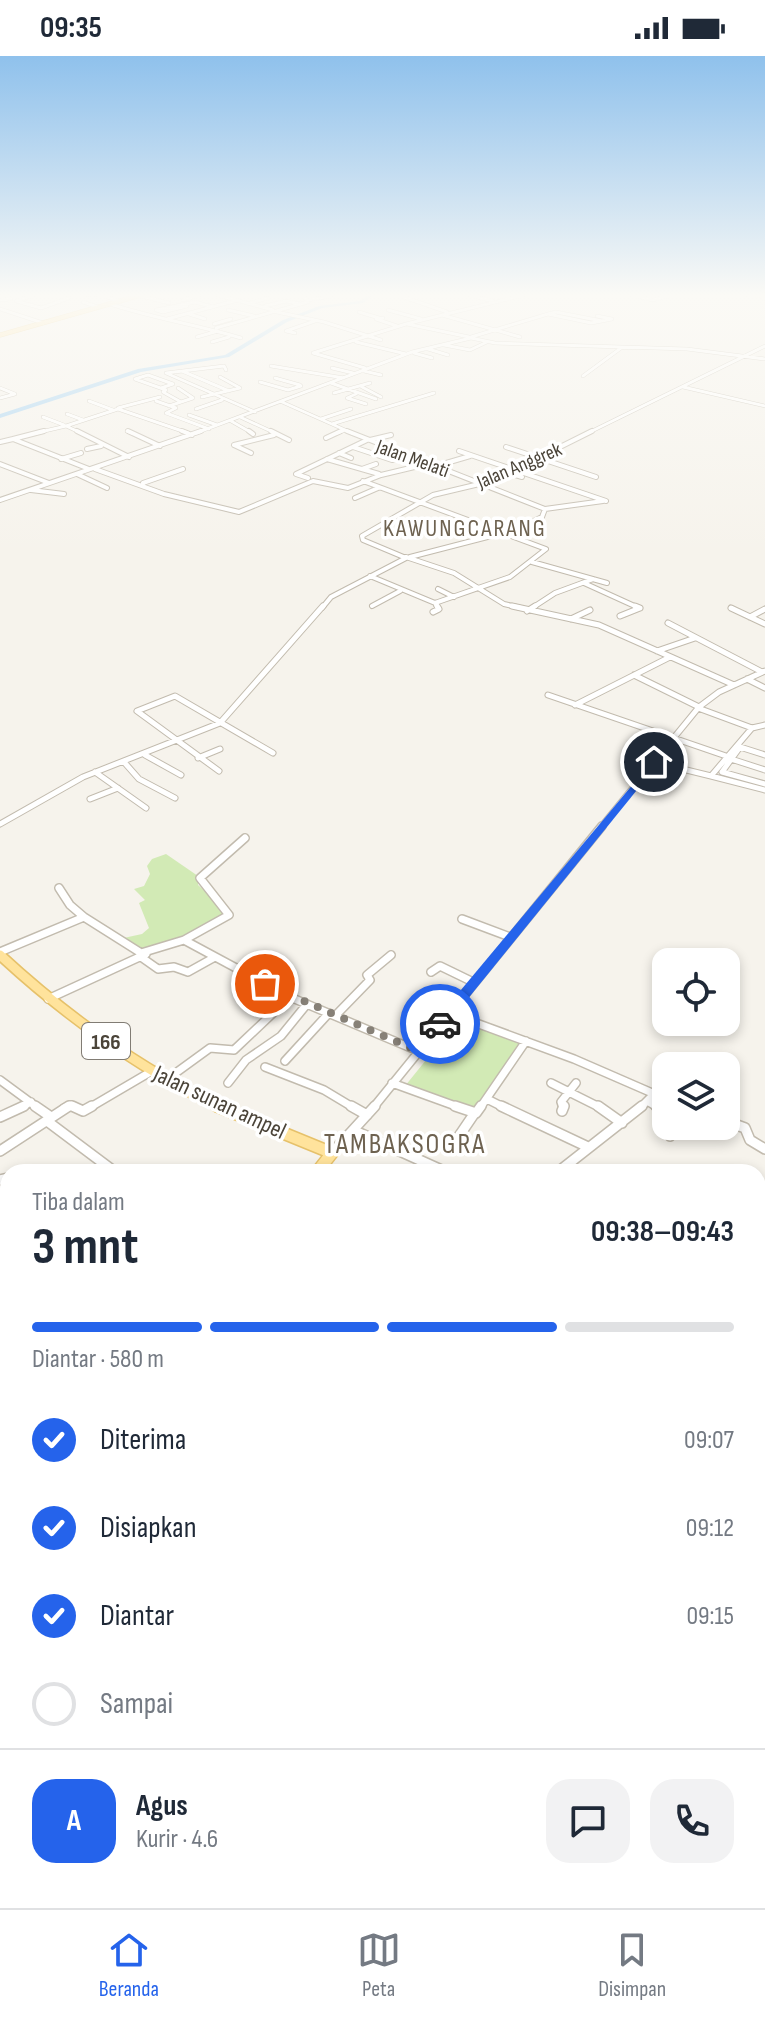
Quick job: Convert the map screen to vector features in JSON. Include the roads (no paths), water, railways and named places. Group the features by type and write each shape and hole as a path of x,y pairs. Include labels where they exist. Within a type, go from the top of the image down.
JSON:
{"main road":[{"name":"Jalan sunan ampel","path":"0,954 48,999 166,1080 235,1114 332,1153"},
{"path":"323,1164 332,1153"}],"street":[{"path":"142,381 161,388 181,402"},
{"path":"156,401 172,405 193,398 166,381"},
{"path":"188,381 222,400 255,412"},
{"path":"187,388 206,381"},
{"path":"212,381 231,391"},
{"path":"202,397 240,388 232,381"},
{"path":"235,383 244,381"},
{"path":"286,381 315,389"},
{"path":"0,500 192,435 336,381"},
{"name":"Jalan Anggrek","path":"407,557 361,537 417,503 443,492 485,484 694,381"},
{"path":"260,382 288,390 301,386"},
{"path":"334,393 370,383"},
{"path":"161,388 173,384"},
{"path":"330,384 378,398 360,386"},
{"path":"683,387 765,406"},
{"path":"0,388 15,394 0,398"},
{"path":"196,392 206,390"},
{"path":"359,393 347,398 366,404"},
{"path":"332,424 434,393"},
{"path":"0,442 170,395"},
{"path":"196,409 222,400"},
{"path":"89,401 192,435"},
{"name":"Jalan Melati","path":"282,402 367,441 546,510"},
{"path":"321,419 351,409 337,404"},
{"path":"172,405 176,408 166,413 209,429"},
{"path":"67,414 83,420"},
{"path":"189,415 218,425"},
{"path":"43,417 129,457"},
{"path":"240,417 289,440"},
{"path":"231,421 253,434"},
{"path":"326,438 345,430"},
{"path":"127,431 160,446"},
{"path":"251,453 234,445 276,434"},
{"path":"308,478 296,474 367,441 391,435"},
{"path":"13,439 61,459 199,504 239,512 313,481 348,488 381,475 427,464"},
{"path":"61,459 101,446"},
{"path":"353,447 392,460 406,456"},
{"path":"506,447 596,477"},
{"path":"0,824 95,772 178,742 221,722 331,597 370,576 407,557 503,534 542,517 546,510 606,501 459,451"},
{"path":"339,453 351,458"},
{"path":"436,467 472,455"},
{"path":"327,459 381,475"},
{"path":"0,464 49,483"},
{"path":"362,469 376,464"},
{"path":"142,484 183,469"},
{"path":"508,473 522,477"},
{"path":"77,474 107,488"},
{"path":"127,479 134,476"},
{"path":"363,481 546,549 532,562 479,589 435,603 370,576"},
{"path":"81,486 93,483"},
{"path":"54,493 72,488"},
{"path":"355,498 378,488"},
{"path":"29,489 64,494"},
{"path":"407,557 454,573 504,604 599,625 734,685"},
{"path":"532,562 607,583"},
{"path":"527,611 549,597 595,579"},
{"path":"584,583 640,608 620,616"},
{"path":"438,589 454,597"},
{"path":"372,606 400,591"},
{"path":"433,612 439,609 435,603"},
{"path":"731,608 765,624"},
{"path":"750,617 765,609"},
{"path":"571,619 590,610"},
{"path":"668,623 764,671"},
{"path":"657,651 695,638"},
{"path":"575,705 670,657"},
{"path":"332,1153 367,1115 698,708 734,685 764,671"},
{"path":"634,675 698,708 765,733"},
{"path":"747,679 765,688"},
{"path":"548,695 765,770"},
{"path":"219,771 137,711 175,696 273,753"},
{"path":"765,725 753,728 722,772 765,790"},
{"path":"711,776 740,747 765,755"},
{"path":"198,758 220,749"},
{"path":"145,755 181,775"},
{"path":"124,762 139,779 175,798"},
{"path":"654,762 711,776 765,784"},
{"path":"95,772 146,808"},
{"path":"90,799 118,788"},
{"path":"48,999 184,940 229,915 226,907 203,886 200,878 245,838"},
{"path":"59,888 70,905 84,917 135,952 145,955 158,969 174,967 188,972 215,957"},
{"path":"0,954 84,917"},
{"path":"462,919 510,937"},
{"path":"184,940 290,997 418,1051"},
{"path":"285,1061 370,980 367,975 391,955"},
{"path":"431,972 440,966 473,982"},
{"path":"166,1080 210,1048 234,1050 290,997"},
{"path":"228,1083 253,1054 281,1036 307,1004"},
{"path":"449,1013 526,1041 650,1097 622,1123 568,1164"},
{"path":"455,1142 526,1041"},
{"path":"265,1067 324,1090 367,1115"},
{"path":"0,1151 69,1105 83,1111 152,1071"},
{"path":"0,1080 105,1164"},
{"path":"392,1083 474,1114"},
{"path":"551,1083 597,1105 622,1123"},
{"path":"562,1111 564,1106 561,1102 576,1083"},
{"path":"487,1099 588,1147"},
{"path":"0,1117 31,1102"},
{"path":"740,1126 745,1128 750,1140 765,1149"},
{"path":"353,1130 428,1164"}],"waterway":[{"path":"0,416 105,381"}],"district":[{"name":"KAWUNGCARANG","path":"465,528"},
{"name":"TAMBAKSOGRA","path":"405,1143"}]}
